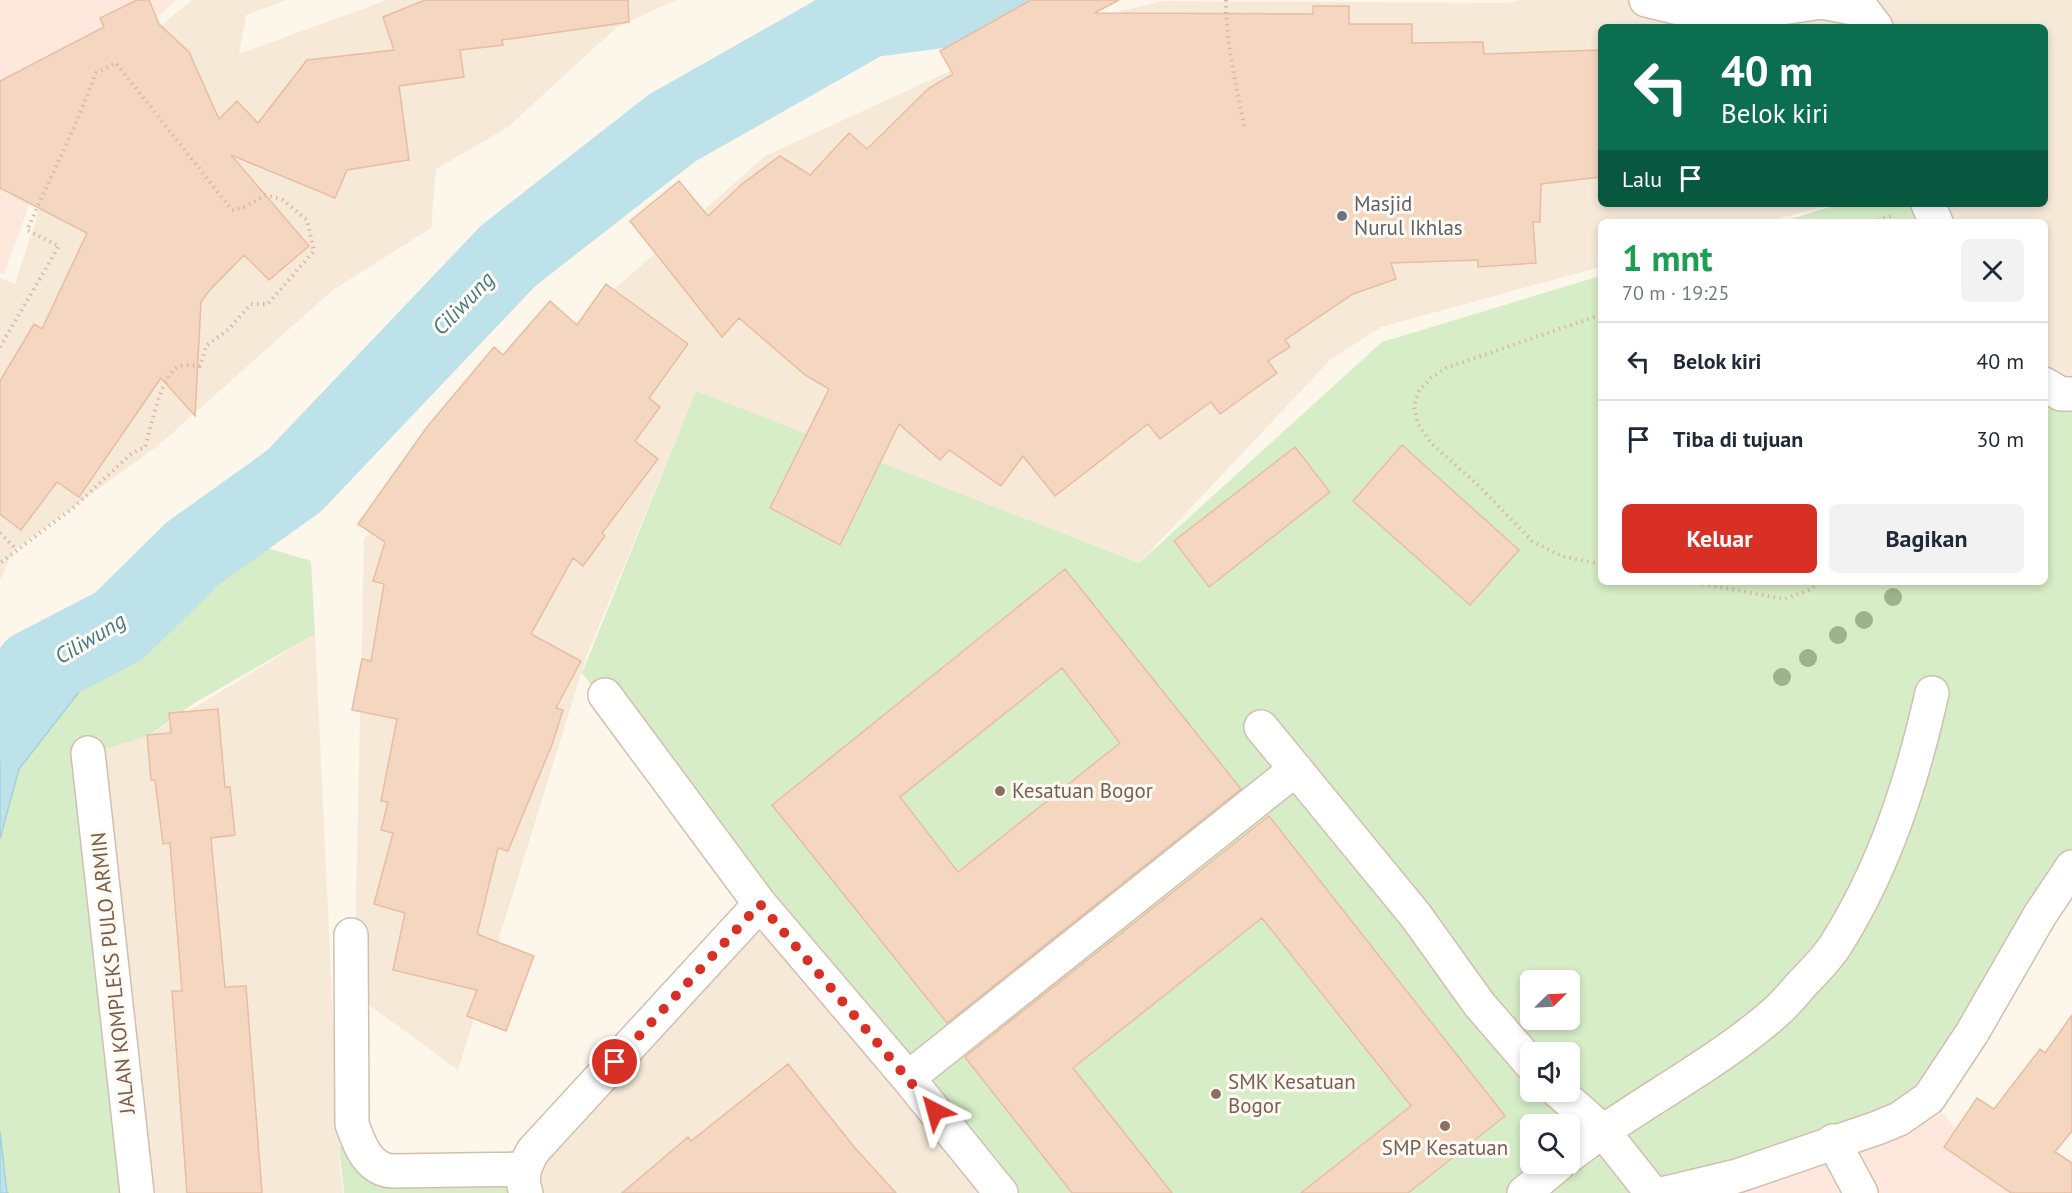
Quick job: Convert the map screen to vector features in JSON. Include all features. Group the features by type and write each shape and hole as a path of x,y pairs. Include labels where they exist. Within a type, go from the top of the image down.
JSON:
{"street":[{"path":"1646,0 1691,11 1730,13 1822,2 1863,10 1874,24"},
{"path":"2048,386 2061,394 2072,394"},
{"path":"1580,1147 1602,1130 1724,1051 1778,1010 1834,948 1875,874 1905,798 1932,693"},
{"path":"605,695 760,904 908,1078 1001,1193"},
{"path":"1261,728 1416,916 1479,1004 1520,1051"},
{"name":"JALAN KOMPLEKS PULO ARMIN","path":"88,753 137,1193"},
{"path":"908,1078 1296,769"},
{"path":"1666,1193 1737,1176 1899,1119 1929,1098 1971,1034 2040,915 2072,867"},
{"path":"351,935 352,1124 359,1146 370,1162 388,1171 525,1181 533,1151 760,904"},
{"path":"1570,1102 1602,1130 1652,1193"},
{"path":"1833,1142 1861,1193"},
{"path":"1524,1193 1547,1174"}],"path":[{"path":"1226,0 1226,25 1232,68 1244,126"},
{"path":"0,347 59,246 27,230 76,123 96,73 116,63 232,210 243,208 265,195 283,200 307,220 314,251 268,304 250,304 230,328 206,346 200,366 184,365 173,371 161,394 145,447 132,453 73,508 0,562"},
{"path":"1881,219 1890,216"},
{"path":"1598,316 1446,368 1431,378 1419,391 1414,406 1418,424 1431,443 1480,486 1532,541 1560,556 1598,564"},
{"path":"0,533 17,550"},
{"path":"1708,585 1785,599 1816,585"}],"shaded area":[{"path":"0,0 177,0 70,91 4,275 0,273"},
{"path":"192,0 287,0 246,15 239,54 387,0 676,0 617,27 508,127 436,169 431,228 333,290 159,445 14,550 0,580 0,278 15,284 77,95"},
{"path":"1520,0 2072,0 2072,394 2048,385 2048,219 1935,219 1929,207 2048,207 2048,24 1598,24 1598,207 1821,207 1777,219 1598,219 1598,268 1381,327 1330,360 1139,563 696,392 587,655 458,1070 354,994 364,539 575,324 765,156 1035,32 1163,1 1507,3"},
{"path":"315,634 343,1193 140,1193 88,753 148,736"},
{"path":"760,904 1001,1193 526,1193 524,1169"},
{"path":"1929,1098 2013,1193 1666,1193"}],"green space":[{"path":"1830,207 1929,207 1935,219 1791,219"},
{"path":"1598,277 1598,585 2048,585 2048,385 2072,394 2072,870 1929,1098 1666,1193 1002,1193 760,904 582,673 696,391 1139,563 1382,342"},
{"path":"258,545 311,561 315,634 196,702 148,736 88,754 138,1193 8,1193 0,1132 0,839 19,769 79,692 93,680 105,677 184,578"},
{"path":"339,1145 370,1162 524,1169 526,1193 344,1193"}],"water":[{"path":"0,679 79,692 19,769 0,839"},
{"path":"0,1132 7,1192 8,1193 0,1193"}],"building":[{"path":"137,0 149,0 159,24 189,52 219,119 237,101 258,123 307,60 394,50 383,17 425,0 628,0 629,22 502,40 503,45 460,50 464,77 399,86 409,160 347,170 335,198 231,155 309,246 269,280 244,255 201,302 195,416 161,378 79,497 57,482 21,530 0,514 0,381 34,324 42,329 87,233 0,188 0,81 104,27 100,18"},
{"path":"1031,0 1119,0 1094,13 1313,14 1313,6 1349,6 1349,24 1412,24 1412,43 1483,42 1484,54 1598,50 1598,177 1541,184 1540,222 1533,222 1536,263 1478,267 1478,260 1391,263 1396,279 1353,294 1285,340 1290,347 1268,361 1277,373 1220,414 1211,402 1160,439 1148,424 1055,496 1023,456 1001,486 949,450 940,460 899,424 840,545 770,508 829,389 805,375 739,318 722,337 630,221 679,181 708,216 742,184 780,156 810,175 849,133 867,149 929,88 953,74 940,51"},
{"path":"606,284 688,344 649,398 660,407 635,441 658,459 602,533 605,536 583,566 573,558 531,634 581,661 556,708 563,710 553,742 508,851 498,848 477,934 534,956 506,1031 467,1016 477,990 393,970 405,913 374,904 393,833 381,830 388,802 381,801 397,719 352,710 362,659 371,661 384,584 373,581 385,542 358,524 427,427 494,347 503,355 550,301 577,325"},
{"path":"1402,445 1519,550 1470,605 1353,501"},
{"path":"1295,447 1330,492 1209,587 1174,541"},
{"path":"1065,569 1241,789 947,1023 772,805","holes":["1062,668 1120,743 958,872 900,797"]},
{"path":"218,709 225,787 230,787 235,835 211,838 225,987 246,986 262,1193 187,1193 172,991 182,991 170,843 163,844 155,780 151,780 147,735 171,733 169,713"},
{"path":"1269,816 1505,1116 1408,1193 1301,1193 1411,1106 1262,918 1073,1068 1172,1193 1072,1193 965,1057"},
{"path":"2072,1015 2072,1131 2055,1152 2072,1163 2072,1193 2011,1193 1944,1147 1977,1098 1994,1109 2040,1049 2045,1053"},
{"path":"788,1064 855,1148 896,1193 622,1193 688,1137 691,1141"}],"waterway":[{"name":"Ciliwung","path":"0,721 34,670 119,626 192,554 294,481 508,256 672,128 868,17 999,0"}],"place":[{"name":"Masjid Nurul Ikhlas","path":"1342,216"},
{"name":"Kesatuan Bogor","path":"1000,791"},
{"name":"SMK Kesatuan Bogor","path":"1216,1094"},
{"name":"SMP Kesatuan","path":"1445,1126"}],"route":[{"path":"615,1062 760,904 935,1111"}]}
